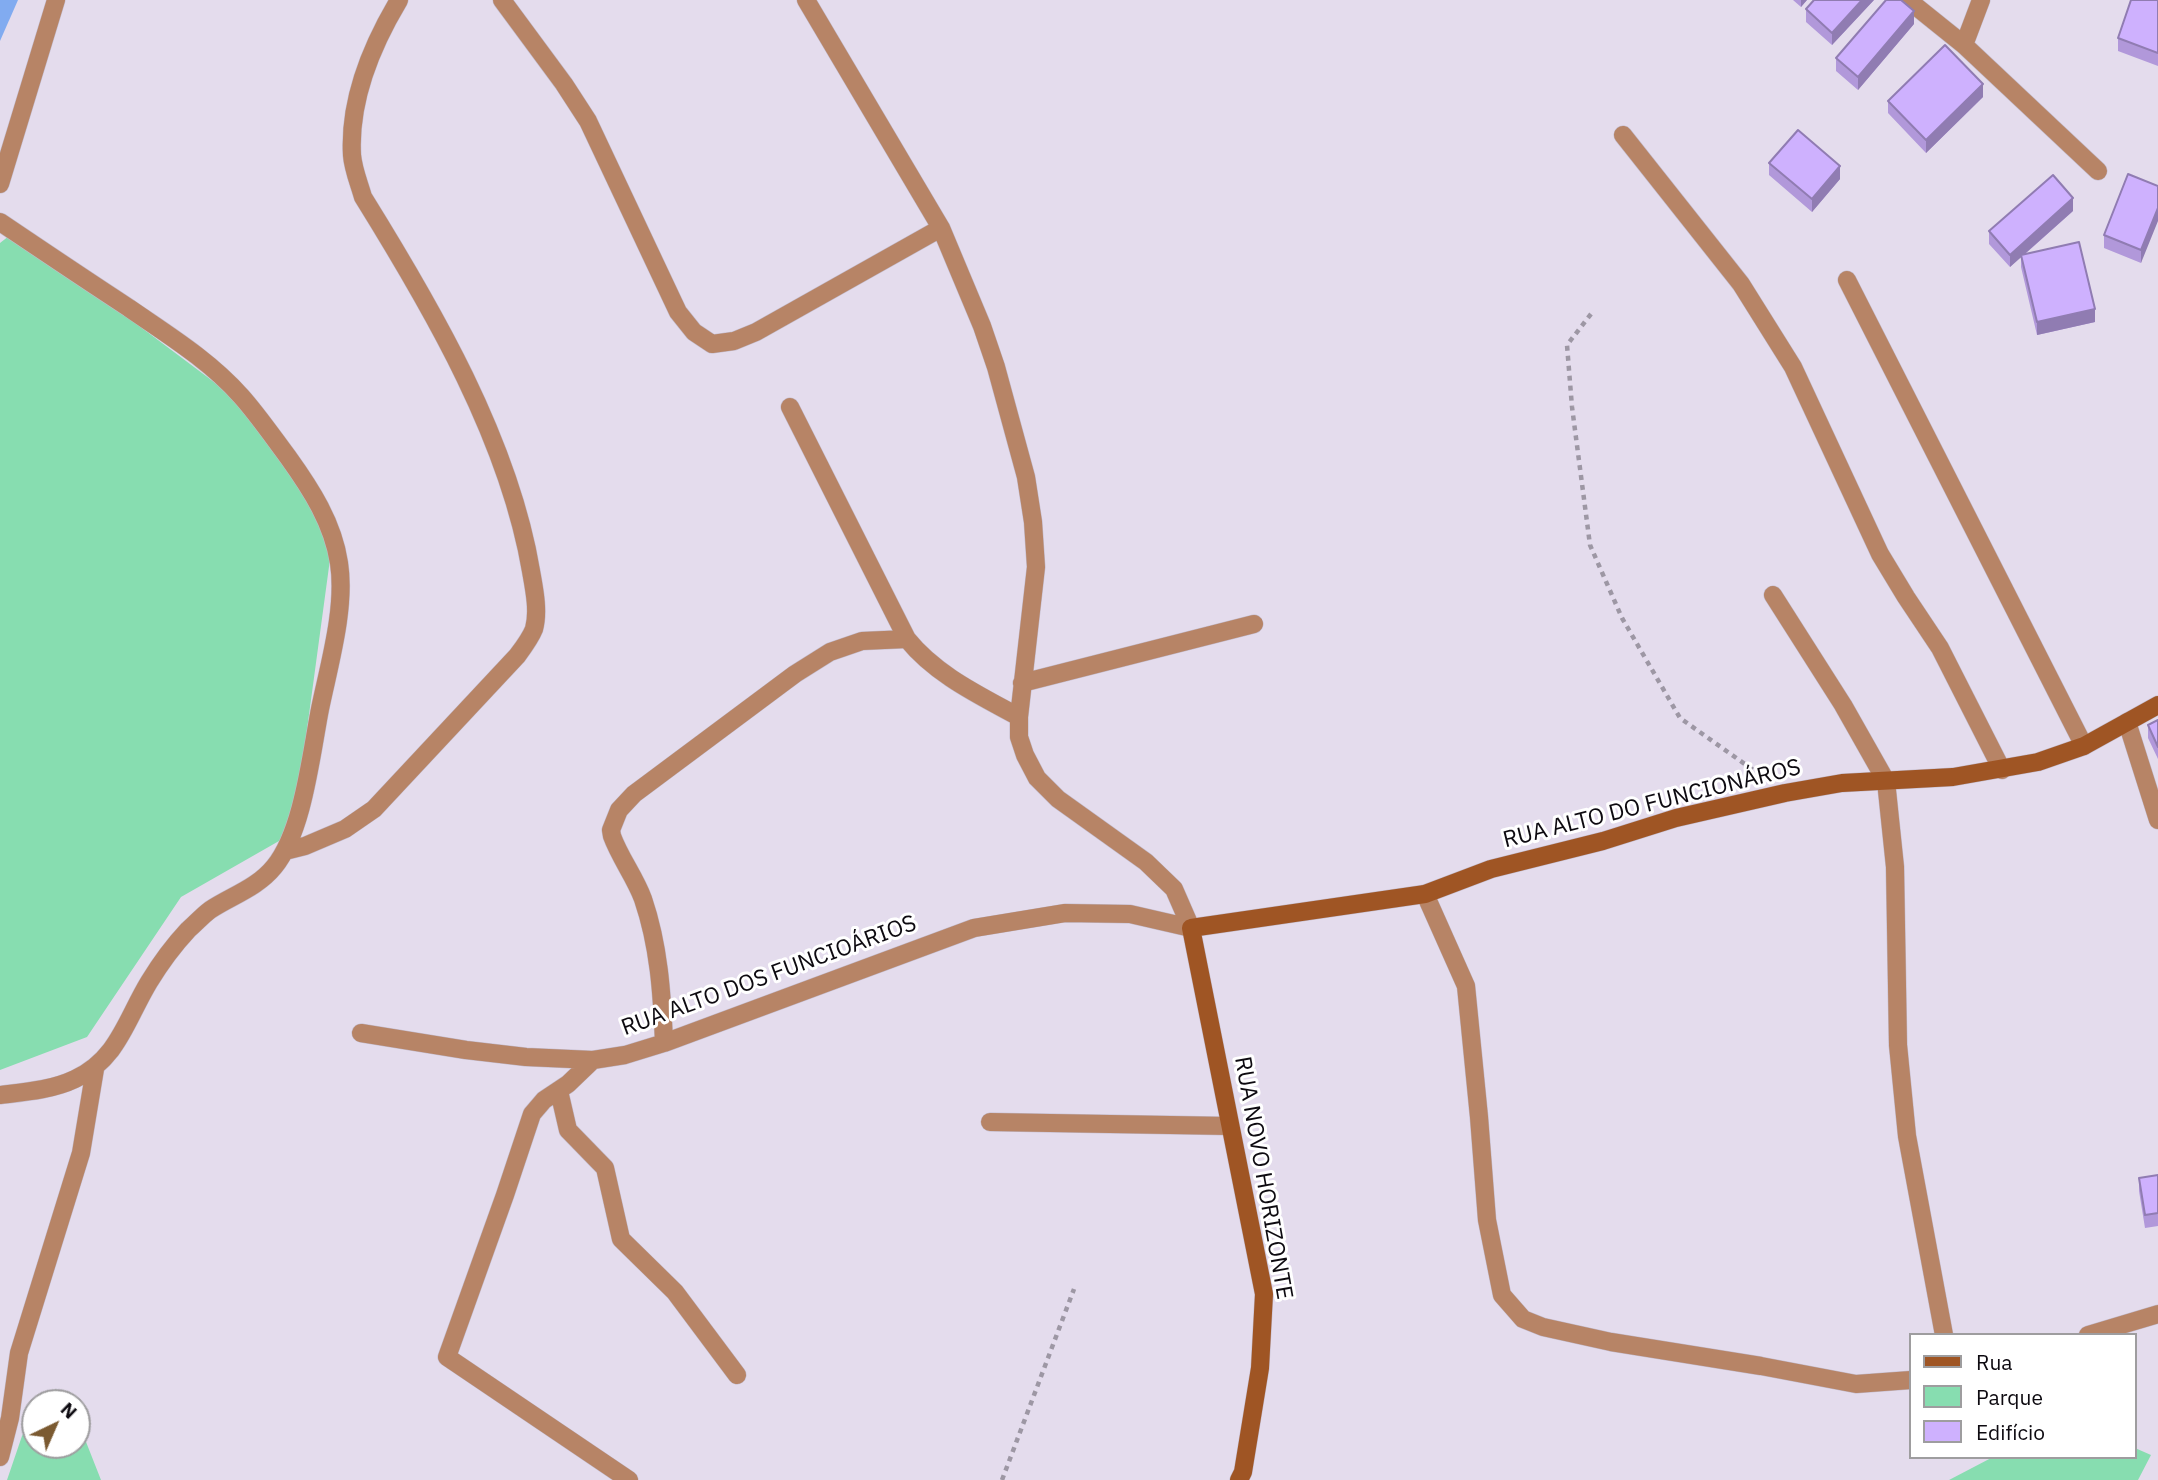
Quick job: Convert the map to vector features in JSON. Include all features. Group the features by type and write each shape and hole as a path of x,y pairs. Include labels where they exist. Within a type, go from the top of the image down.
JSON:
{"street":[{"path":"0,184 56,0"},
{"path":"285,851 305,846 345,829 373,808 394,789 517,656 534,628 534,589 526,540 514,497 491,438 470,387 433,315 363,197 356,176 352,156 356,106 366,67 386,21 399,0"},
{"path":"502,0 564,84 587,121 678,312 694,332 712,344 734,341 756,332 942,228"},
{"path":"806,0 942,228 982,326 1006,400 1026,477 1033,522 1035,567 1019,717 1019,737 1025,755 1037,778 1058,799 1146,862 1174,889 1191,928"},
{"path":"1909,0 1964,45 2098,171"},
{"path":"1964,45 1981,0"},
{"path":"1623,135 1741,284 1793,367 1880,554 1940,648 2003,770"},
{"path":"0,222 170,336 207,364 241,396 305,481 322,510 340,564 341,592 335,635 300,804 293,833 285,851 272,869 255,885 209,911 173,948 147,984 114,1048 95,1069 73,1081 50,1088 0,1095"},
{"path":"1847,280 2084,746"},
{"path":"790,407 907,639 920,655 939,670 1019,717"},
{"path":"1773,595 1821,669 1886,781 1895,867 1898,1045 1907,1136 1944,1333"},
{"path":"1022,683 1254,624"},
{"path":"664,1043 662,991 654,944 642,897 612,836 611,830 620,810 634,794 688,753 794,674 830,652 862,641 907,639"},
{"name":"RUA ALTO DO FUNCIONÁROS","path":"1191,928 1425,894 1491,869 1603,841 1676,818 1785,793 1842,783 1953,777 2038,762 2084,746 2158,705"},
{"path":"2127,722 2158,820"},
{"path":"1425,894 1466,986 1487,1220 1502,1295 1523,1319 1611,1342 1856,1384 1910,1380"},
{"name":"RUA ALTO DOS FUNCIOÁRIOS","path":"361,1033 467,1050 593,1060 625,1055 664,1043 974,928 1065,913 1130,914 1191,928"},
{"name":"RUA NOVO HORIZONTE","path":"1191,928 1264,1294 1260,1368 1240,1480"},
{"path":"593,1060 559,1091 544,1100 532,1114 447,1357 629,1480"},
{"path":"0,1457 10,1418 8,1369 28,1323 81,1153 95,1069"},
{"path":"559,1091 568,1130 606,1168 621,1239 675,1292 737,1375"},
{"path":"990,1122 1230,1126"},
{"path":"2095,1333 2158,1314"}],"path":[{"path":"1591,314 1567,345 1572,407 1590,545 1622,618 1680,718 1785,793"},
{"path":"1002,1480 1074,1289"}],"green space":[{"path":"14,232 254,412 333,537 293,833 181,897 87,1037 0,1070 0,243"},
{"path":"21,1439 21,1459 91,1459 91,1455 101,1480 7,1480"},
{"path":"2137,1449 2151,1455 2138,1480 1949,1480 1989,1459 2137,1459"}],"water":[{"path":"0,0 18,0 0,41"}],"building":[{"path":"1814,0 1862,0 1832,33 1806,9"},
{"path":"1886,0 1901,0 1914,11 1858,77 1836,58"},
{"path":"2131,0 2158,0 2158,53 2118,38"},
{"path":"1945,45 1983,84 1926,140 1888,101"},
{"path":"1798,130 1840,166 1812,199 1769,163"},
{"path":"2128,174 2158,186 2158,208 2141,250 2104,235"},
{"path":"2053,175 2073,198 2010,255 1989,231"},
{"path":"2079,242 2095,309 2037,322 2021,255"},
{"path":"2158,720 2158,747 2148,725"},
{"path":"2158,1175 2158,1213 2145,1215 2139,1178"}]}
